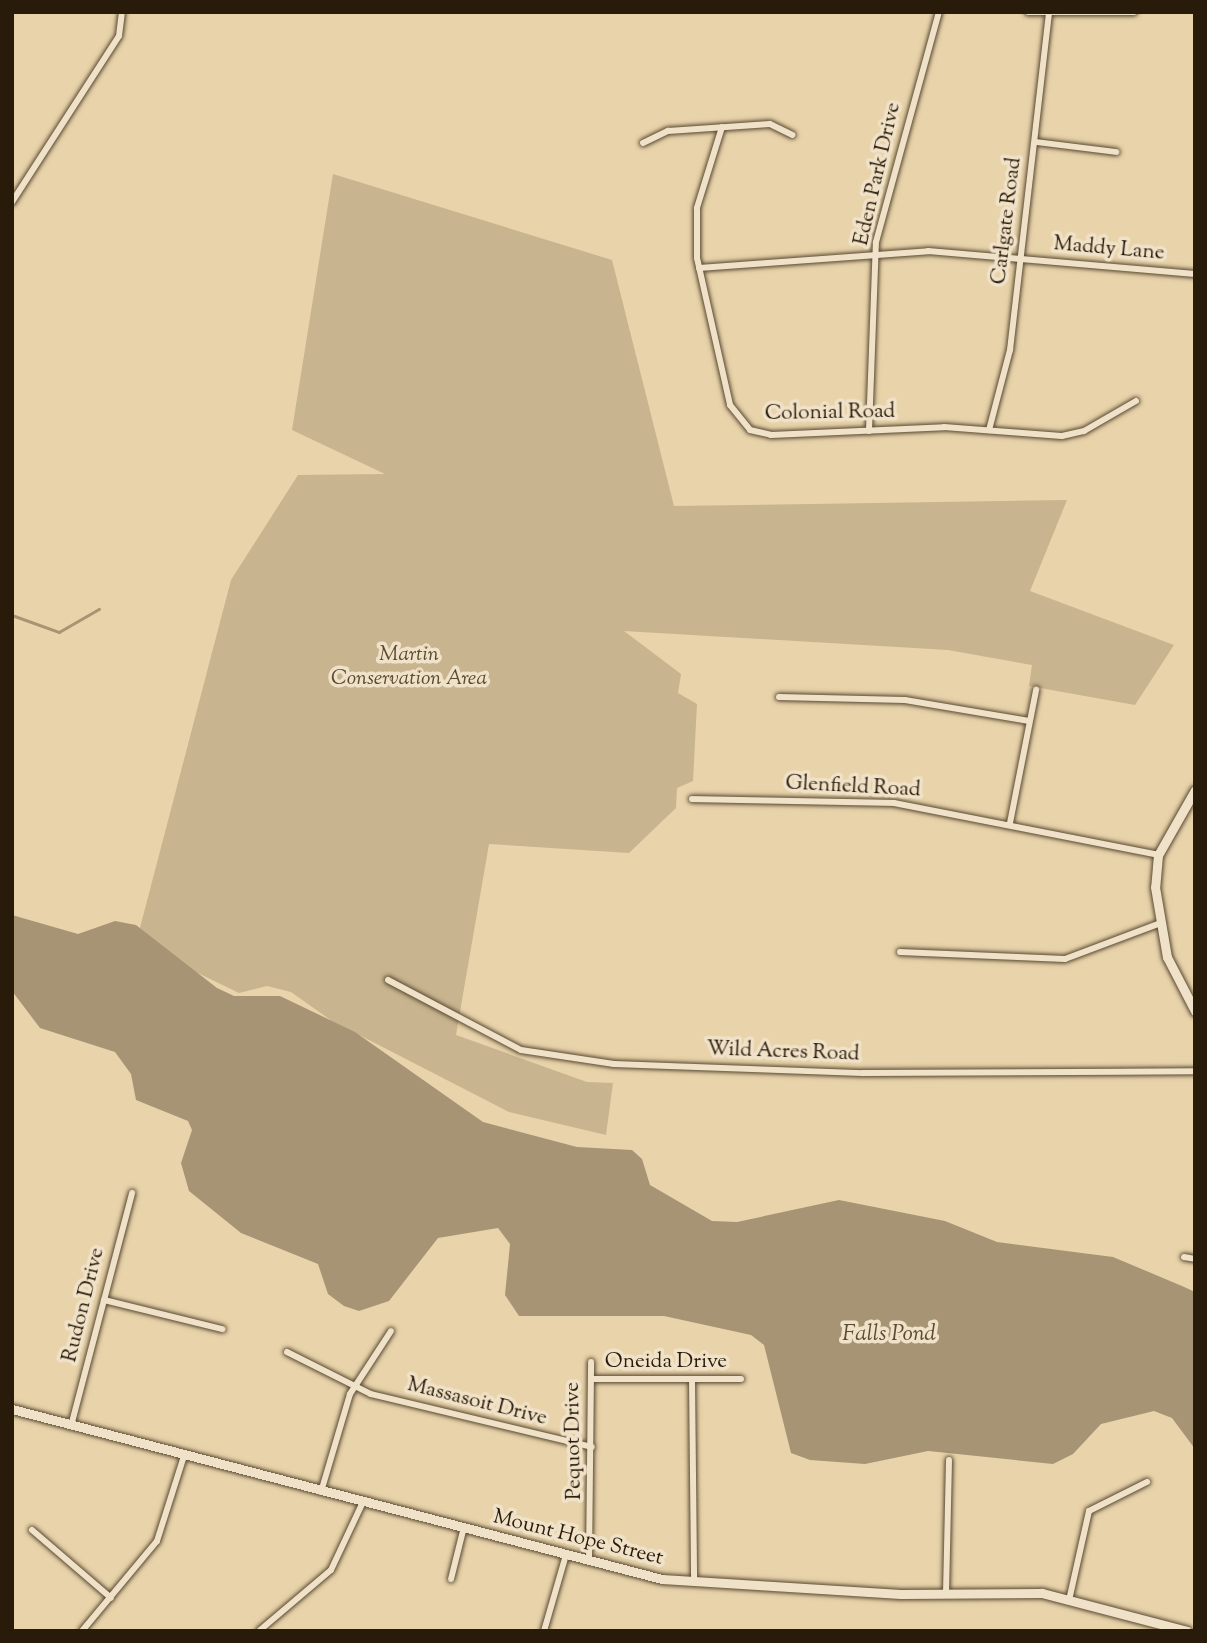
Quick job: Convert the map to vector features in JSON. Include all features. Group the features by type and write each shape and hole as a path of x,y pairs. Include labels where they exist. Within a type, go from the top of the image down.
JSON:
{"street":[{"path":"12,202 119,36 122,12"},
{"name":"Eden Park Drive","path":"869,431 875,252 939,12"},
{"path":"1028,12 1134,12"},
{"name":"Carlgate Road","path":"989,430 1010,350 1049,14"},
{"path":"643,143 668,131 770,124 793,135"},
{"name":"Colonial Road","path":"722,127 697,208 699,268 730,405 743,425 771,435 989,430 1062,436 1136,401"},
{"path":"1036,142 1116,152"},
{"name":"Maddy Lane","path":"699,268 875,252 1020,257 1195,274"},
{"path":"1010,823 1036,690"},
{"path":"779,697 905,700 1029,721"},
{"path":"1195,790 1190,804 1158,855 1158,924 1174,978 1195,1011"},
{"name":"Glenfield Road","path":"692,799 883,802 1010,823 1158,855"},
{"path":"900,952 1065,959 1158,924"},
{"name":"Wild Acres Road","path":"388,980 521,1050 614,1065 863,1073 1195,1071"},
{"name":"Rudon Drive","path":"71,1426 132,1193"},
{"path":"1184,1257 1195,1259"},
{"path":"104,1300 222,1329"},
{"path":"321,1492 354,1388 391,1331"},
{"name":"Massasoit Drive","path":"287,1352 354,1388 592,1447"},
{"name":"Pequot Drive","path":"589,1562 591,1362"},
{"name":"Oneida Drive","path":"591,1379 741,1379"},
{"path":"692,1379 694,1582"},
{"name":"Mount Hope Street","path":"12,1409 184,1457 464,1527 589,1562 694,1582 1070,1596 1187,1631"},
{"path":"82,1631 157,1541 184,1457"},
{"path":"946,1593 949,1461"},
{"path":"1070,1596 1089,1511 1147,1482"},
{"path":"263,1630 331,1570 363,1502"},
{"path":"451,1580 464,1527"},
{"path":"32,1530 111,1598"},
{"path":"544,1631 566,1555"}],"green space":[{"name":"Martin Conservation Area","path":"333,174 612,260 674,506 1067,500 1030,591 1174,645 1135,705 1029,686 1032,665 948,650 624,631 681,674 678,693 697,704 693,781 677,788 676,808 629,853 489,844 456,1035 587,1082 613,1083 606,1135 509,1112 332,1021 291,992 267,986 239,993 136,943 231,580 298,475 385,474 292,430"}],"water":[{"name":"Falls Pond","path":"12,915 78,934 115,921 136,925 217,988 234,996 280,996 355,1032 483,1122 577,1147 632,1150 642,1159 650,1185 712,1221 737,1222 839,1200 945,1221 997,1242 1113,1257 1182,1286 1195,1292 1195,1449 1172,1418 1154,1411 1101,1424 1073,1454 1053,1464 928,1451 865,1464 810,1460 791,1453 764,1345 751,1335 664,1316 519,1316 505,1295 510,1244 498,1228 438,1238 389,1301 359,1311 344,1306 328,1294 318,1264 241,1233 189,1191 181,1163 192,1130 188,1121 136,1100 131,1074 115,1052 40,1028 12,991"}],"waterway":[{"path":"12,615 59,632 99,609"}]}
